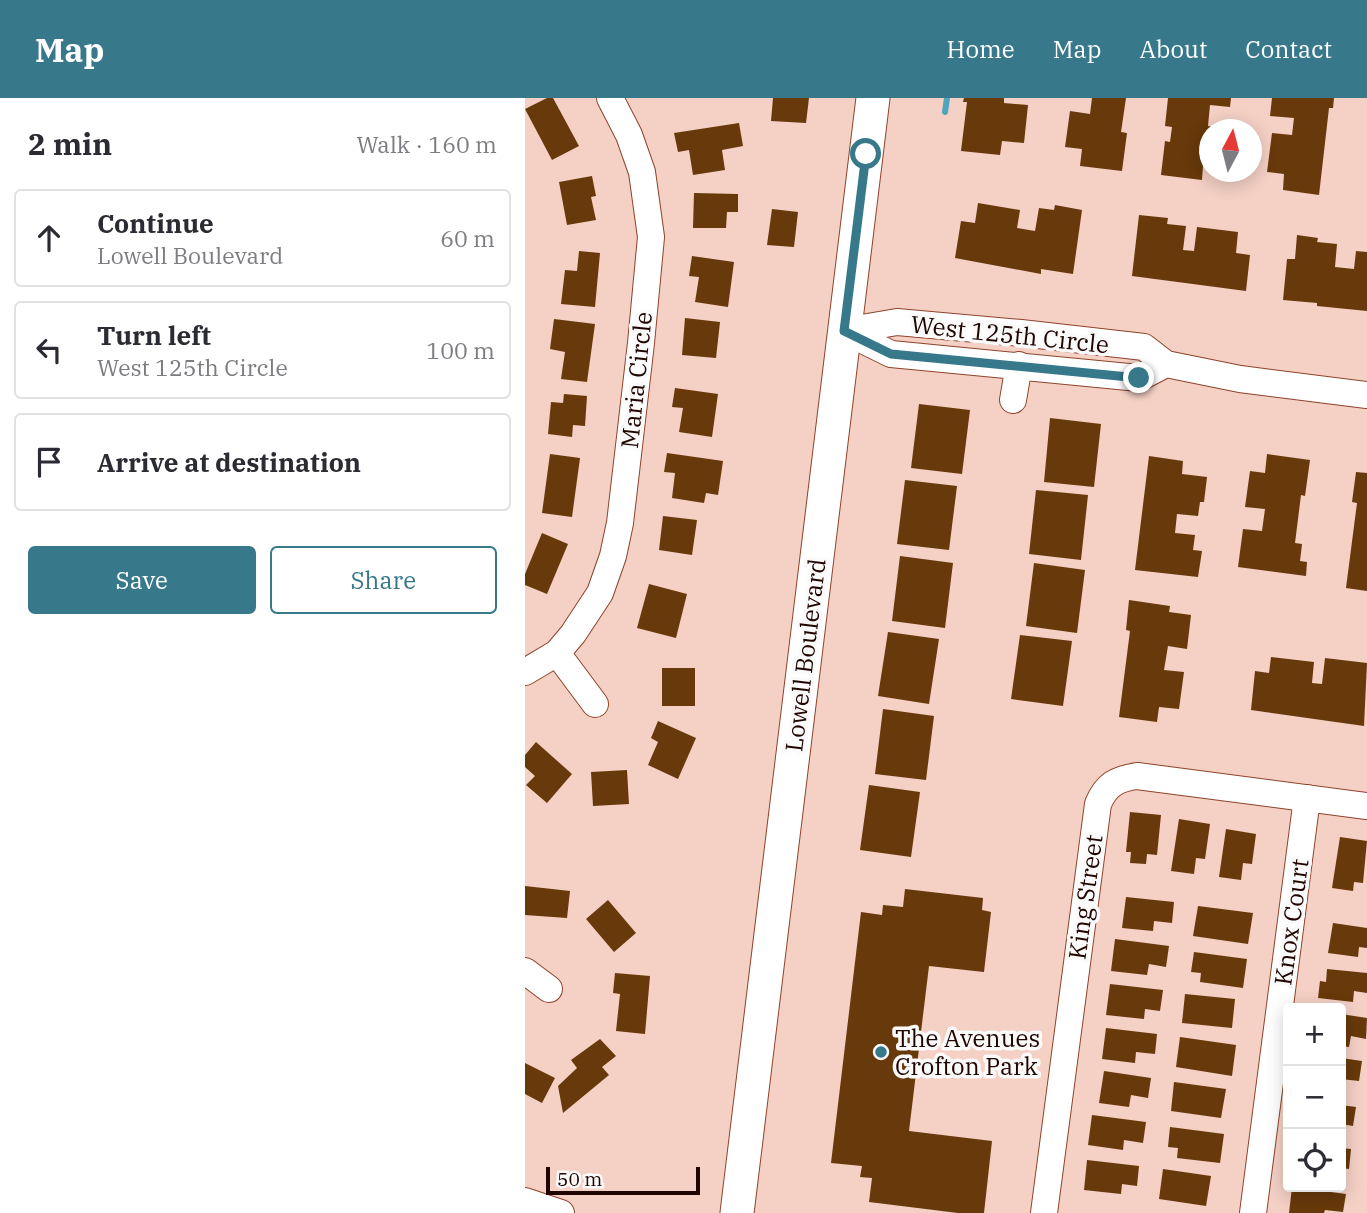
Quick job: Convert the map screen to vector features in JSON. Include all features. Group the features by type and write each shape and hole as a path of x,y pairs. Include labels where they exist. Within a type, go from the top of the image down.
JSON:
{"main road":[{"name":"Lowell Boulevard","path":"737,1213 873,98"}],"street":[{"name":"Maria Circle","path":"525,671 557,653 600,593 613,556 620,523 642,343 651,237 638,160 611,98"},
{"name":"West 125th Circle","path":"844,331 897,322 1144,347 1166,364 1241,379 1367,394"},
{"name":"West 125th Circle","path":"844,331 891,354 1139,378 1166,364"},
{"path":"1013,400 1019,365"},
{"path":"557,653 595,704"},
{"name":"King Street","path":"1044,1213 1098,804 1103,792 1109,784 1121,778 1137,776 1307,798"},
{"path":"1307,798 1367,806"},
{"name":"Knox Court","path":"1253,1213 1307,798"},
{"path":"525,971 549,989"},
{"path":"525,1200 561,1213"}],"building":[{"path":"547,98 553,98 579,146 552,160 525,109"},
{"path":"773,98 809,98 806,123 771,121"},
{"path":"964,98 1004,98 1004,103 1028,105 1024,143 1002,141 1000,155 961,151 967,102 963,102"},
{"path":"1092,98 1126,98 1121,132 1127,133 1122,171 1080,166 1082,149 1065,147 1070,111 1090,114"},
{"path":"1168,98 1231,98 1230,107 1210,105 1209,119 1199,119 1199,180 1161,175 1165,141 1170,142 1172,127 1165,126"},
{"path":"1272,98 1334,98 1333,108 1329,108 1319,195 1283,190 1284,174 1267,172 1272,133 1292,135 1294,118 1270,116"},
{"path":"739,123 743,146 722,150 725,170 693,175 689,150 678,152 674,133"},
{"path":"592,176 596,196 591,197 596,220 567,225 559,182"},
{"path":"694,193 738,194 738,212 727,212 726,228 693,228"},
{"path":"978,203 1020,210 1017,228 1035,231 1039,208 1054,210 1055,205 1082,210 1073,274 1041,269 1041,274 955,258 961,221 975,223"},
{"path":"772,209 798,212 794,247 767,245"},
{"path":"1139,215 1168,218 1167,224 1186,226 1183,250 1194,251 1197,227 1238,232 1236,253 1250,255 1246,291 1132,276"},
{"path":"1297,235 1318,238 1317,242 1337,244 1335,267 1354,269 1356,251 1367,252 1367,311 1283,300 1287,259 1295,259"},
{"path":"579,251 600,253 595,307 561,304 565,270 577,271"},
{"path":"692,256 734,262 728,307 695,302 699,277 689,276"},
{"path":"685,318 720,322 716,358 682,355"},
{"path":"554,319 595,324 587,382 561,379 565,352 550,349"},
{"path":"675,388 718,394 712,437 679,432 683,408 672,407"},
{"path":"564,394 587,396 585,426 573,425 572,437 548,434 551,402 563,403"},
{"path":"919,404 970,410 962,474 911,468"},
{"path":"1050,418 1101,424 1094,487 1044,482"},
{"path":"667,453 723,461 718,495 706,493 704,503 672,498 675,473 664,472"},
{"path":"550,454 580,458 572,517 542,513"},
{"path":"1267,454 1310,460 1305,496 1301,495 1295,543 1302,544 1300,561 1307,562 1306,576 1238,567 1243,529 1262,531 1265,509 1245,507 1250,471 1265,473"},
{"path":"1149,456 1183,461 1182,474 1207,477 1204,502 1200,502 1198,516 1177,514 1175,533 1195,535 1193,550 1202,551 1198,577 1135,570"},
{"path":"1356,472 1367,473 1367,591 1346,588 1357,503 1352,502"},
{"path":"905,480 957,486 949,550 897,544"},
{"path":"1036,490 1088,495 1081,560 1029,554"},
{"path":"663,516 697,520 692,555 659,550"},
{"path":"542,533 568,544 547,594 525,585 525,574"},
{"path":"900,556 953,563 945,628 892,621"},
{"path":"1034,563 1085,570 1077,633 1026,626"},
{"path":"649,584 687,594 676,638 637,628"},
{"path":"1129,600 1170,606 1169,612 1191,615 1187,649 1168,646 1164,670 1184,672 1179,709 1159,707 1157,722 1119,717 1130,631 1126,630"},
{"path":"888,632 939,639 929,704 878,696"},
{"path":"1020,635 1072,641 1063,706 1011,699"},
{"path":"1271,657 1314,662 1312,683 1322,684 1325,658 1367,663 1364,726 1251,710 1255,671 1269,673"},
{"path":"662,668 695,668 695,706 662,706"},
{"path":"883,709 934,716 926,780 875,774"},
{"path":"658,721 696,738 678,779 648,765 658,742 651,738"},
{"path":"536,742 572,774 547,803 526,785 535,776 525,767 525,755"},
{"path":"627,770 629,804 593,806 591,772"},
{"path":"869,785 920,792 911,857 860,850"},
{"path":"1130,812 1161,815 1157,855 1147,854 1146,864 1130,863 1131,852 1126,852"},
{"path":"1179,819 1210,824 1205,859 1196,858 1194,874 1171,871"},
{"path":"1226,829 1256,834 1252,864 1243,863 1241,880 1219,877"},
{"path":"1340,837 1367,841 1363,883 1354,882 1353,891 1332,888"},
{"path":"525,886 570,891 567,918 525,915"},
{"name":"The Avenues Crofton Park","path":"905,889 983,898 982,910 991,912 984,972 929,966 909,1131 992,1141 984,1213 958,1213 869,1202 872,1178 860,1177 862,1166 831,1163 861,912 882,915 883,905 903,907"},
{"path":"1126,897 1174,902 1172,923 1154,921 1153,931 1122,928"},
{"path":"608,900 636,933 614,952 586,919"},
{"path":"1198,906 1253,913 1248,944 1193,936"},
{"path":"1333,923 1367,928 1367,948 1359,947 1358,957 1328,953"},
{"path":"1115,939 1169,946 1166,967 1149,964 1147,975 1111,971"},
{"path":"1194,952 1247,959 1243,988 1200,982 1201,973 1191,972"},
{"path":"1327,969 1367,973 1367,993 1354,991 1353,1002 1318,998 1320,981 1326,982"},
{"path":"615,973 650,976 645,1034 616,1031 620,994 613,993"},
{"path":"1110,984 1163,990 1160,1011 1145,1009 1144,1019 1106,1015"},
{"path":"1185,994 1235,999 1232,1028 1182,1023"},
{"path":"1346,1015 1367,1018 1366,1039 1351,1036 1349,1047 1346,1047"},
{"path":"1106,1028 1157,1034 1155,1054 1136,1052 1135,1063 1102,1059"},
{"path":"1180,1037 1236,1045 1232,1076 1176,1067"},
{"path":"600,1039 616,1056 602,1067 609,1075 563,1113 558,1086 577,1068 571,1060"},
{"path":"1346,1059 1362,1061 1359,1081 1346,1080"},
{"path":"525,1063 555,1078 542,1103 525,1094"},
{"path":"1104,1071 1151,1078 1148,1098 1131,1095 1129,1107 1099,1103"},
{"path":"1174,1082 1226,1089 1221,1118 1171,1111"},
{"path":"1346,1106 1356,1107 1353,1126 1346,1125"},
{"path":"1092,1115 1146,1122 1143,1143 1124,1140 1123,1150 1088,1145"},
{"path":"1170,1127 1224,1134 1220,1163 1177,1158 1178,1148 1168,1147"},
{"path":"1346,1148 1351,1149 1349,1169 1346,1169"},
{"path":"1087,1160 1139,1166 1137,1186 1122,1184 1121,1194 1084,1190"},
{"path":"1163,1169 1211,1176 1206,1206 1159,1199"},
{"path":"1291,1192 1346,1194 1343,1212 1325,1210 1324,1213 1289,1213"}],"waterway":[{"path":"945,112 947,98"}],"place":[{"name":"The Avenues Crofton Park","path":"881,1052"}],"route":[{"path":"866,154 844,331 891,354 1139,378"}]}
